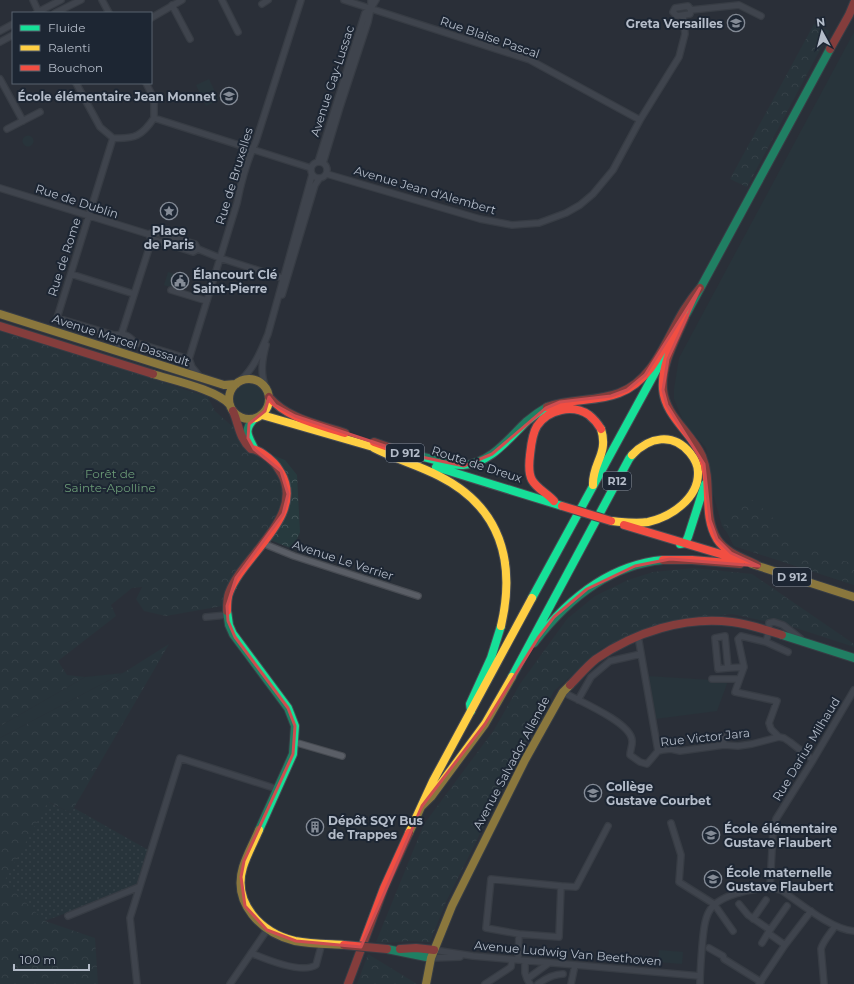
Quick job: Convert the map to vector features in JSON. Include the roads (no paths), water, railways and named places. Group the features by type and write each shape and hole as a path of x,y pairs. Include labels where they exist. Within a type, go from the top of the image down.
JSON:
{"main road":[{"path":"843,26 849,0"},
{"name":"R12","path":"348,984 384,888 433,781 593,485 686,317 700,288 849,15 854,2"},
{"name":"R12","path":"412,455 420,455 452,466 470,465 484,460 492,454 533,417 546,408 560,402 611,396 627,390 645,375 692,297 700,288"},
{"name":"Avenue Marcel Dassault","path":"0,314 224,385 238,382"},
{"name":"R12","path":"686,317 665,369 663,390 667,405 701,455 707,479 710,520 717,539 723,547 731,553 757,566"},
{"name":"Avenue Marcel Dassault","path":"0,326 204,390 220,396 231,408"},
{"path":"254,449 248,438 247,432 249,424 254,419 262,415 268,407 269,397 266,388 261,382 248,379 238,382 229,394 231,408 236,417 238,431 243,442 251,449 254,449 273,461 281,471 288,494 286,508 283,514 240,572 231,588 227,606 227,615 230,627 235,637 288,708 295,726 293,754 244,862 241,877 242,896 245,906 267,930 286,939 322,944 388,949 412,948 433,954"},
{"name":"Route de Dreux","path":"269,397 275,405 295,416 506,485 545,500"},
{"path":"231,408 241,418 254,419"},
{"name":"R12","path":"559,504 539,489 532,479 529,458 534,433 540,422 548,415 560,409 573,408 584,412 595,420 601,430 604,441 603,452 592,479 593,485"},
{"name":"Route de Dreux","path":"262,415 504,489 559,504 611,522 685,543 854,599"},
{"name":"R12","path":"422,806 432,797 485,724 629,459 646,443 657,440 677,442 692,454 697,463 699,480 697,487 688,502 656,520 644,522 611,522"},
{"name":"R12","path":"374,448 384,454 438,474 470,496 493,524 502,547 507,572 508,592 505,613 493,656 470,704 471,711"},
{"path":"676,544 685,543 707,479"},
{"name":"Route de Dreux","path":"662,537 676,544 854,599"},
{"name":"R12","path":"516,669 554,617 570,602 601,580 635,566 670,559 710,560 740,564"},
{"name":"Avenue Salvador Allende","path":"426,984 433,954 452,906 524,760 563,692 595,660 622,643 638,636 676,624 705,621 732,622 761,628 854,658"}],"street":[{"path":"33,0 38,12"},
{"path":"40,12 61,0"},
{"path":"57,12 81,0"},
{"path":"102,0 108,12"},
{"path":"152,17 182,0"},
{"path":"222,0 238,32"},
{"path":"262,4 268,0"},
{"name":"Rue de Bruxelles","path":"188,359 207,301 252,148 301,0"},
{"name":"Rue Blaise Pascal","path":"344,0 530,60 640,120"},
{"name":"Avenue Gay-Lussac","path":"321,162 368,22 371,0"},
{"name":"Avenue Gay-Lussac","path":"370,8 376,0"},
{"path":"680,0 682,7"},
{"path":"691,10 739,4 761,16"},
{"path":"172,6 190,39"},
{"path":"688,6 691,10 690,14 683,16 677,16 673,12 675,8 688,6"},
{"name":"Avenue Jean d'Alembert","path":"327,174 480,219 512,225 539,223 566,213 580,205 593,194 613,170 640,120 679,58 685,34 683,16"},
{"path":"0,31 12,25"},
{"path":"0,42 12,36"},
{"path":"0,79 23,121"},
{"path":"77,84 100,127 113,138 138,136 147,128 154,118 154,99 146,84"},
{"path":"7,129 40,112"},
{"path":"154,118 311,168"},
{"name":"Rue de Rome","path":"113,138 57,318 114,335 123,334"},
{"path":"266,388 262,380 261,373 265,350 315,185 319,179 327,174 328,169 321,162 314,164 311,168"},
{"path":"238,382 250,371 263,345 280,292 282,278 312,175 311,168"},
{"path":"312,175 319,179"},
{"name":"Rue de Dublin","path":"0,188 150,237 155,232 194,244 198,249 220,258 282,278"},
{"path":"116,351 123,334 150,237"},
{"path":"71,274 134,294"},
{"path":"171,290 207,301"},
{"path":"123,334 129,336 134,342 188,359 192,367 201,378"},
{"name":"Avenue Le Verrier","path":"262,543 294,556 418,596"},
{"path":"206,617 227,615"},
{"path":"766,642 769,631"},
{"path":"638,636 658,751"},
{"path":"728,668 725,636 715,638 718,669 744,667"},
{"path":"788,652 766,642 741,636 738,639 744,667 735,692 777,701 770,723 771,729 779,737 790,742 813,760"},
{"path":"578,700 591,677 610,660 641,654"},
{"path":"712,678 739,679"},
{"name":"Rue Darius Milhaud","path":"770,887 773,831 776,818 813,760 854,690"},
{"name":"Rue Victor Jara","path":"563,692 616,720 626,728 632,739 630,755 632,758 643,764 647,764 658,751 724,745 745,745 779,737"},
{"path":"723,736 724,745"},
{"path":"294,742 342,756"},
{"path":"665,743 666,750"},
{"path":"137,984 130,918 180,758 277,788"},
{"path":"671,823 681,855 679,882 714,904 733,931"},
{"path":"561,886 559,937 519,934 486,928 491,879 576,887 608,826"},
{"path":"68,916 139,886"},
{"path":"700,984 704,925 707,915 714,904 731,895 764,887 770,887 780,890 835,926 854,931"},
{"path":"753,919 766,900"},
{"path":"739,904 753,919 785,945"},
{"path":"762,943 787,906"},
{"path":"709,948 760,983 785,945 811,911"},
{"path":"824,984 821,949 822,944 835,926"},
{"path":"230,984 267,930"},
{"path":"485,984 491,982 511,967 515,960 519,934"},
{"path":"251,953 282,964 299,968 312,968 316,965 322,944"},
{"name":"Avenue Ludwig Van Beethoven","path":"433,954 472,956 700,976"},
{"path":"525,961 525,973 529,982 549,963"},
{"path":"571,984 575,965"},
{"path":"538,984 556,974 563,974"}],"place":[{"name":"Greta Versailles","path":"736,23"},
{"name":"École élémentaire Jean Monnet","path":"229,96"},
{"name":"Place de Paris","path":"169,211"},
{"name":"Élancourt Clé Saint-Pierre","path":"180,281"},
{"name":"Collège Gustave Courbet","path":"593,793"},
{"name":"Dépôt SQY Bus de Trappes","path":"315,827"},
{"name":"École élémentaire Gustave Flaubert","path":"711,835"},
{"name":"École maternelle Gustave Flaubert","path":"713,879"}],"park label":[{"name":"Forêt de Sainte-Apolline","path":"110,480"}]}
